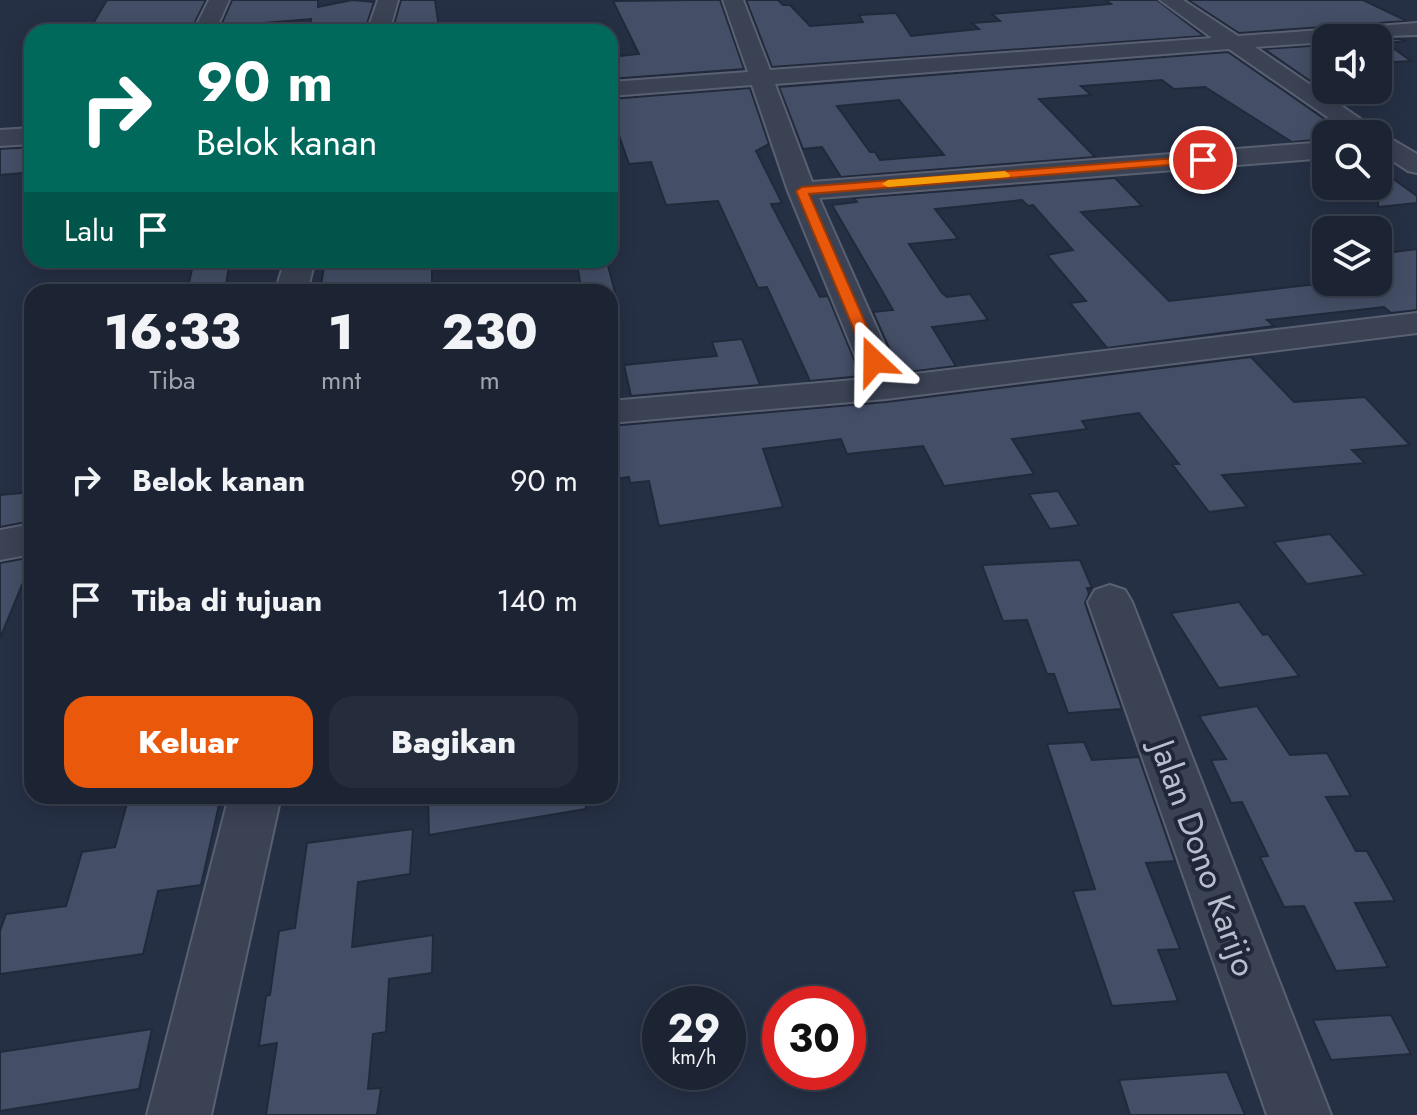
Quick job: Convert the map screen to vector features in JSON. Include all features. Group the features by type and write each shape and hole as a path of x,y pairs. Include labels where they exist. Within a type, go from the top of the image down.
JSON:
{"street":[{"path":"208,24 219,0"},
{"path":"380,24 388,0"},
{"path":"733,0 802,191 886,388"},
{"path":"1170,0 1347,120"},
{"path":"618,88 1417,29"},
{"path":"0,138 24,136"},
{"path":"1392,150 1417,165"},
{"path":"802,191 1312,151"},
{"path":"618,411 886,388 1417,323"},
{"path":"0,545 24,540"},
{"name":"Jalan Dono Karijo","path":"1110,602 1299,1115"},
{"path":"179,1115 253,804"}],"building":[{"path":"107,0 206,0 194,24 93,24"},
{"path":"232,0 318,0 318,7 352,0 374,2 367,24 311,24 311,19 222,24"},
{"path":"401,0 435,0 439,24 394,24"},
{"path":"720,0 744,69 618,78 618,56 639,54 613,1"},
{"path":"746,0 778,0 783,5 790,5 810,26 863,22 859,15 896,13 911,36 979,29 972,23 1000,21 992,14 1111,4 1106,0 1157,0 1204,36 772,67"},
{"path":"1188,0 1363,0 1407,21 1312,24 1312,28 1239,33"},
{"path":"1312,46 1312,82 1264,49"},
{"path":"1392,47 1411,61 1392,62"},
{"path":"1228,52 1326,120 1312,120 1312,140 1292,142 1205,87 1174,89 1162,80 1081,86 1091,95 1039,99 1095,157 841,177 822,147 803,149 779,87","holes":["899,100 944,155 880,160 875,152 870,152 837,106"]},
{"path":"750,88 769,144 756,151 782,203 771,204 820,297 828,296 861,376 810,381 767,287 758,288 718,201 666,205 651,162 629,164 618,133 618,98"},
{"path":"24,148 24,173 0,175 0,149"},
{"path":"1115,178 1142,206 1081,212 1169,301 1312,285 1312,296 1392,296 1392,252 1417,249 1417,310 1391,313 1384,307 1267,320 1274,326 1107,348 1070,303 1086,301 1047,255 1073,250 1033,205 1028,206 1022,200 935,209 958,239 909,244 942,293 947,297 970,294 988,320 932,327 956,366 900,373 873,312 893,310 832,205 857,202 854,198"},
{"path":"1392,178 1417,196 1417,203 1378,207 1378,200 1392,200"},
{"path":"192,268 229,268 226,284 189,284"},
{"path":"324,268 432,268 432,284 321,284"},
{"path":"578,268 609,268 613,284 581,284"},
{"path":"742,339 760,385 631,396 624,365 717,356 712,342"},
{"path":"1251,357 1294,402 1365,397 1410,445 1352,450 1365,463 1222,475 1247,507 1209,512 1172,464 1179,464 1139,413 1082,421 1087,429 1012,439 1034,474 944,486 923,446 847,454 841,439 763,449 783,507 659,526 649,481 630,483 629,477 618,479 618,425 886,402"},
{"path":"1058,491 1079,525 1050,529 1029,494"},
{"path":"24,493 24,522 0,527 0,495"},
{"path":"1330,534 1365,575 1307,584 1274,542"},
{"path":"24,558 24,580 0,638 0,563"},
{"path":"1080,560 1092,588 1087,588 1089,594 1085,603 1122,709 1068,713 1054,674 1047,674 1027,620 1003,621 982,565"},
{"path":"1239,602 1299,676 1219,688 1171,613"},
{"path":"1257,706 1290,755 1327,753 1351,796 1326,797 1356,851 1367,851 1395,901 1355,903 1388,967 1336,971 1304,906 1284,907 1260,857 1268,856 1242,802 1231,803 1211,760 1226,759 1199,716"},
{"path":"1084,742 1092,760 1139,757 1175,861 1146,863 1180,949 1158,950 1178,1001 1112,1006 1073,891 1095,889 1047,744"},
{"path":"127,804 219,804 201,885 158,891 143,954 0,974 0,931 6,914 66,906 82,852 115,847"},
{"path":"428,804 586,804 586,809 429,835"},
{"path":"413,829 410,874 358,882 352,947 433,935 432,973 389,979 386,1032 373,1034 368,1089 381,1088 377,1115 266,1115 277,1043 259,1046 266,996 270,995 279,931 295,928 307,843"},
{"path":"1391,1015 1411,1054 1331,1060 1313,1020"},
{"path":"152,1029 139,1089 0,1111 0,1052"},
{"path":"1227,1072 1245,1115 1130,1115 1119,1080"}],"slow traffic":[{"path":"888,184 1005,175"}],"route":[{"path":"874,361 802,191 1203,160"}]}
